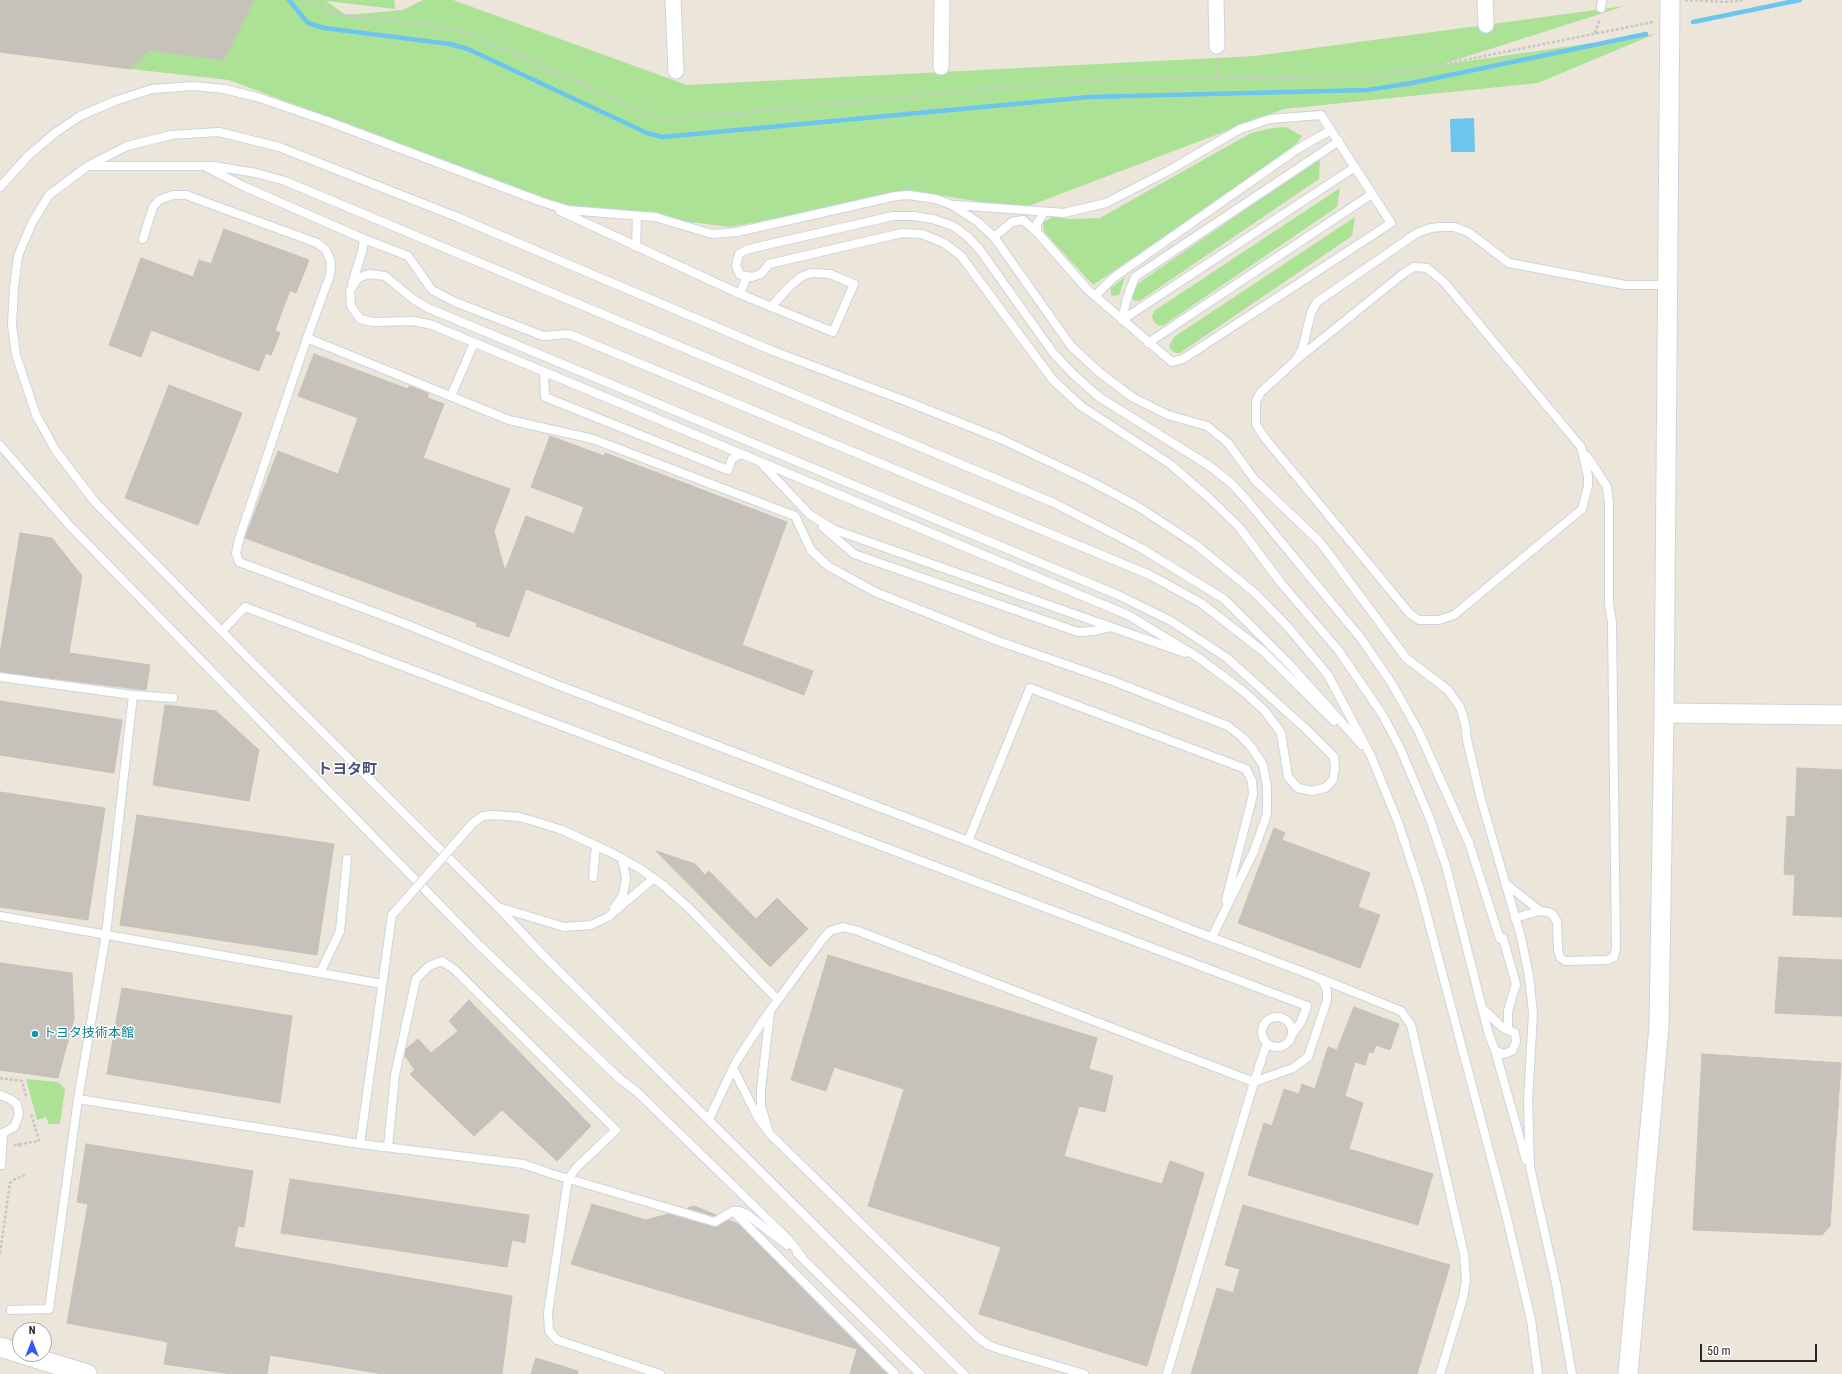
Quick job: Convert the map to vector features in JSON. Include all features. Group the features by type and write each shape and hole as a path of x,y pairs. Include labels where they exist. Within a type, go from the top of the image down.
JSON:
{"street":[{"path":"673,0 676,71"},
{"path":"941,67 942,0"},
{"path":"1216,0 1217,46"},
{"path":"1485,0 1486,25"},
{"path":"1628,1374 1659,1026 1664,713 1670,0"},
{"path":"1664,713 1842,715"},
{"path":"0,1347 12,1351"},
{"path":"47,1362 87,1374"}],"lane":[{"path":"0,187 29,155 55,133 80,116 115,101 152,89 194,86 224,89 278,104 334,123 540,201 568,210 655,217 712,234 737,232 896,196 923,197 952,205 1064,213 1106,203 1168,171 1240,129 1270,119 1321,115 1391,222 1183,359 1172,362 1095,296 1037,232 1024,220 1012,222 994,237"},
{"path":"1095,296 1113,278 1299,148 1331,130"},
{"path":"964,1374 542,954 498,907 222,631 96,502 56,451 36,414 16,355 12,325 14,288 18,256 32,223 49,195 88,166 126,146 171,135 219,132 279,147 457,217 772,351 903,400 1001,439 1090,481 1137,506 1195,544 1255,593 1288,626 1328,676 1372,756 1398,822 1420,888 1506,1214 1531,1320 1538,1374"},
{"path":"1122,320 1127,298 1135,277 1338,141"},
{"path":"88,166 204,166 256,173 285,181 1054,504 1141,548 1224,600 1291,666 1372,756"},
{"path":"204,166 243,186 364,239 408,256 432,290 455,302 543,336 569,334 1150,575 1201,603 1264,652 1372,756"},
{"path":"1122,320 1355,167"},
{"path":"1148,343 1372,194"},
{"path":"143,239 153,207 159,200 173,195 186,195 317,243 326,250 331,262 330,275 307,338 240,536 236,553 239,562 403,623 555,684 968,841 1401,1010 1411,1025 1464,1254 1466,1280 1463,1298 1440,1374"},
{"path":"540,201 636,247 740,294 833,332 854,284 830,274 811,273 801,277 789,287 772,307"},
{"path":"952,205 973,218 994,237 1071,346 1099,372 1132,397 1168,415 1207,426 1228,443 1254,479 1320,542 1406,658 1448,690 1460,707 1465,723 1473,768 1515,918 1529,976 1533,1013 1528,1101 1530,1167 1541,1214 1572,1374"},
{"path":"1037,232 1037,224 1044,212"},
{"path":"636,247 637,216"},
{"path":"1508,1030 1508,1011 1516,984 1503,938 1500,939 1495,926 1469,843 1419,732 1392,684 1362,641 1230,482 1208,465 1098,397 1074,375 1054,354 980,250 968,237 953,226 933,219 914,216 893,216 766,245 746,250 739,254 736,265 740,275 752,277 761,274 769,264 902,233 922,234 944,243 961,256 1052,380 1081,406 1170,464 1208,497 1239,527 1281,583 1339,651 1382,714 1400,748 1428,813 1446,866 1484,1010 1489,1036 1495,1050 1541,1214"},
{"path":"1295,361 1302,350 1311,313 1317,302 1417,233 1430,228 1454,227 1468,232 1509,263 1625,286 1668,286"},
{"path":"350,291 358,278 369,274 385,276 412,299 428,308 1111,592 1171,621 1227,658 1326,748 1334,757 1335,767 1333,780 1326,788 1312,791 1298,788 1288,777 1281,733 1264,710 1243,691 1199,658 1128,615 432,325 414,321 373,322 360,318 351,306 350,291 362,252 364,239"},
{"path":"1515,918 1540,911 1548,912 1553,915 1557,922 1558,950 1560,957 1565,961 1607,960 1614,957 1616,948 1612,622 1609,604 1609,503 1607,487 1581,446 1444,282 1427,268 1414,267 1404,273 1295,361 1261,392 1256,401 1256,424 1264,437 1410,614 1419,620 1439,620 1454,615 1582,509 1588,476 1581,446"},
{"path":"740,294 747,276"},
{"path":"307,338 509,420 593,440 795,516 811,550 828,566 875,592 998,641 1113,681 1228,726 1243,738 1252,748 1263,765 1267,787 1267,814 1254,851 1212,937"},
{"path":"451,396 474,343"},
{"path":"544,372 545,397 728,470 732,459 740,454"},
{"path":"0,445 68,525 479,945 620,1079 637,1092 788,1240 802,1257 920,1374"},
{"path":"758,461 810,515 854,554 1078,632 1092,632 1112,627"},
{"path":"810,515 835,530 1199,658"},
{"path":"222,631 245,606 1307,1006 1301,1022 1292,1034 1291,1039 1284,1046 1274,1047 1267,1043 1264,1038 1263,1028 1265,1024 1273,1018 1283,1018 1292,1029 1292,1034"},
{"path":"0,676 133,695 173,698"},
{"path":"968,841 1030,688 1246,769 1252,781 1253,795 1222,916"},
{"path":"11,1310 50,1309 78,1099 106,934 133,695"},
{"path":"360,1144 392,914 474,823 483,816 494,815 519,818 562,830 622,858 654,878 690,909 778,1000"},
{"path":"593,876 596,846"},
{"path":"608,917 623,895 626,878 622,858"},
{"path":"320,972 340,931 348,859"},
{"path":"498,907 564,927 591,925 608,917 654,878"},
{"path":"1505,883 1540,911"},
{"path":"0,916 382,984"},
{"path":"709,1119 733,1068 778,1000 826,935 830,931 843,927 858,931 1254,1082 1293,1068 1308,1057 1327,1000 1327,991 1322,981 1314,976"},
{"path":"388,1147 395,1075 416,979 429,966 442,961 455,970 616,1130 576,1168 568,1179 548,1313 549,1331 557,1340 660,1374"},
{"path":"1484,1010 1502,1027 1515,1033 1516,1042 1512,1051 1503,1054 1495,1050"},
{"path":"770,1012 761,1089 761,1107 771,1135"},
{"path":"1167,1374 1267,1043"},
{"path":"733,1068 758,1118 771,1135 975,1335 988,1345 1084,1374"},
{"path":"0,1095 17,1104 19,1115 14,1127 2,1133 0,1166"},
{"path":"78,1099 360,1144 523,1164 568,1179 715,1222 732,1211 739,1211 748,1215 802,1257"},
{"path":"732,1211 894,1374"}],"path":[{"path":"1684,0 1728,2 1743,0"},
{"path":"1602,4 1600,22 1595,34 1655,22"},
{"path":"19,1144 20,1149"},
{"path":"0,1253 10,1183 25,1175"}],"green space":[{"path":"254,0 394,0 395,9 326,1 346,15 403,10 423,0 453,0 687,85 1255,56 1625,6 1440,65 1655,34 1538,83 1284,109 1021,209 910,190 803,214 730,227 564,206 229,80 131,69 149,50 224,60"},
{"path":"1286,127 1302,136 1293,149 1093,285 1044,232 1043,223 1052,217 1069,219 1100,218 1251,133 1272,128"},
{"path":"1320,158 1319,179 1141,300 1134,301 1132,295 1137,284"},
{"path":"1340,188 1337,207 1164,325 1159,326 1154,322 1152,317 1154,311"},
{"path":"1355,217 1352,236 1180,353 1176,353 1171,350 1169,346 1174,337"},
{"path":"1125,277 1119,295 1111,295 1111,288"},
{"path":"26,1079 58,1082 65,1089 60,1124 49,1124 46,1117 37,1120"}],"water":[{"path":"1474,118 1475,152 1451,152 1450,119"}],"building":[{"path":"0,0 254,0 224,60 149,50 131,69 0,52"},
{"path":"224,229 309,260 296,293 290,290 275,330 280,333 271,355 266,353 259,371 151,330 141,357 109,345 141,258 193,277 199,260 211,264"},
{"path":"314,354 408,389 409,386 428,393 428,398 444,404 423,458 510,489 494,531 505,571 526,516 574,534 584,507 531,487 550,436 604,456 605,453 787,522 742,645 813,671 804,695 526,589 509,637 476,626 477,623 245,538 278,451 338,474 358,418 298,396"},
{"path":"169,385 242,413 198,525 125,498"},
{"path":"20,533 52,538 82,576 69,653 150,665 146,690 0,672 0,654"},
{"path":"0,701 122,720 114,773 0,755"},
{"path":"165,705 216,711 259,750 249,801 153,785"},
{"path":"1797,768 1842,770 1842,917 1793,915 1795,875 1784,874 1787,816 1795,817"},
{"path":"0,792 105,808 88,920 0,907"},
{"path":"137,815 334,844 317,955 120,925"},
{"path":"1274,828 1285,833 1282,840 1370,873 1358,907 1380,915 1360,968 1238,923"},
{"path":"656,851 695,864 705,875 709,871 756,919 777,898 808,929 770,967"},
{"path":"828,955 1097,1038 1089,1069 1113,1076 1105,1112 1079,1106 1064,1156 1162,1184 1170,1161 1204,1173 1147,1366 979,1314 1001,1247 868,1206 904,1089 834,1067 826,1091 791,1080"},
{"path":"1779,957 1842,960 1842,1016 1775,1013"},
{"name":"トヨタ技術本館","path":"0,963 72,973 74,1018 58,1078 0,1070"},
{"path":"122,988 292,1016 280,1103 107,1074"},
{"path":"469,1000 591,1126 557,1161 502,1110 474,1136 410,1074 415,1070 405,1056 406,1049 418,1039 431,1053 458,1031 449,1021"},
{"path":"1354,1007 1399,1024 1390,1050 1376,1045 1373,1053 1369,1052 1365,1065 1355,1062 1345,1096 1363,1103 1349,1149 1433,1174 1418,1225 1248,1175 1264,1123 1272,1126 1284,1089 1299,1094 1302,1084 1315,1089 1328,1047 1337,1050"},
{"path":"1702,1054 1841,1063 1830,1226 1822,1235 1693,1230"},
{"path":"86,1144 253,1171 244,1227 238,1226 234,1247 512,1296 502,1374 383,1374 270,1355 267,1374 232,1374 164,1364 168,1342 67,1323 88,1204 77,1202"},
{"path":"290,1179 529,1215 525,1243 512,1240 507,1267 281,1233"},
{"path":"592,1204 646,1220 668,1214 714,1227 729,1220 738,1224 887,1374 850,1374 857,1349 571,1264"},
{"path":"1243,1205 1450,1265 1417,1374 1191,1374 1217,1288 1233,1293 1240,1269 1225,1265"},
{"path":"694,1206 716,1215 714,1216 688,1208"},
{"path":"536,1358 578,1371 577,1374 531,1374"}],"waterway":[{"path":"289,0 308,23 324,28 450,44 468,49 647,133 663,137 1089,97 1367,90 1412,83 1646,34"},
{"path":"1693,22 1800,0"}],"place":[{"name":"トヨタ技術本館","path":"35,1034"}],"district":[{"name":"トヨタ町","path":"347,770"}]}
